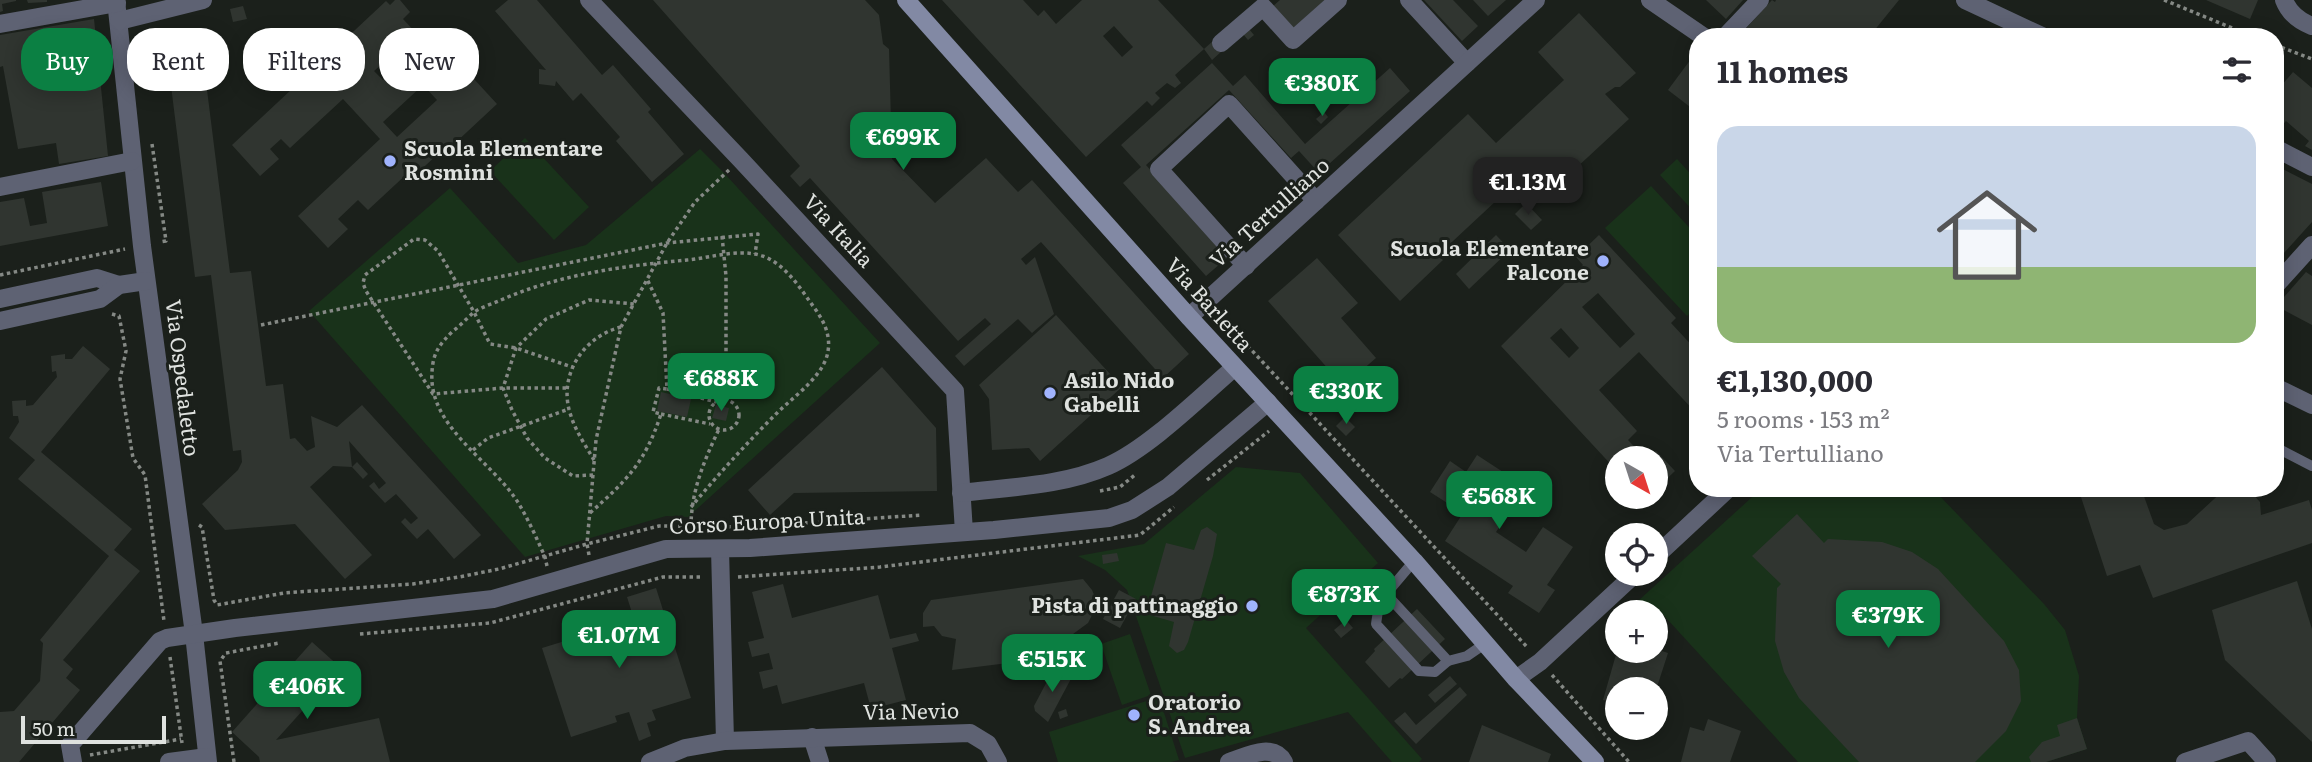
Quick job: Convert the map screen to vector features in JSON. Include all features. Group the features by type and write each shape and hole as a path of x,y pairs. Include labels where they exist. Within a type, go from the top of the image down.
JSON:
{"main road":[{"name":"Via Barletta","path":"906,0 1189,317 1414,561 1516,679 1595,762"}],"street":[{"path":"118,21 203,0"},
{"name":"Via Italia","path":"589,0 955,391 964,532"},
{"path":"1221,43 1263,7 1293,40 1338,0"},
{"path":"1409,0 1467,63"},
{"name":"Via Tertulliano","path":"1189,317 1536,0"},
{"path":"1650,0 1690,28"},
{"path":"1734,28 1760,0"},
{"path":"1965,0 2025,28"},
{"path":"2284,0 2287,8 2302,22 2312,26"},
{"path":"0,24 117,1"},
{"name":"Via Ospedaletto","path":"117,1 146,281 194,634 207,760"},
{"path":"1246,266 1159,169 1229,104 1316,201"},
{"path":"2284,153 2312,167"},
{"path":"0,187 132,161"},
{"path":"2284,276 2312,245"},
{"path":"0,299 97,278 119,285 146,281"},
{"path":"0,321 100,299 119,285"},
{"path":"961,493 1065,479 1111,465 1144,444 1235,367"},
{"path":"2284,391 2312,405"},
{"name":"Corso Europa Unita","path":"167,638 493,599 666,549 720,549 964,532 1108,518 1132,510 1168,487 1268,402"},
{"path":"1668,545 1719,497"},
{"path":"720,549 725,741"},
{"path":"1516,679 1540,663 1622,586"},
{"path":"80,759 71,745 160,641 167,638"},
{"name":"Via Nevio","path":"650,762 685,748 725,741 970,733 988,744 998,762"},
{"path":"812,737 820,762"},
{"path":"2185,762 2248,741 2267,762"},
{"path":"1229,762 1256,753 1273,751 1280,754 1284,762"},
{"path":"176,761 207,760"}],"lane":[{"path":"2284,452 2312,466"},
{"path":"1414,561 1386,594 1378,611 1376,624 1419,671 1435,672 1447,661 1467,656 1486,643"},
{"path":"1386,594 1447,661"}],"path":[{"path":"2164,0 2232,28"},
{"path":"2284,49 2312,60"},
{"path":"593,570 587,544 596,440 621,327 667,243 695,202 741,160"},
{"path":"261,325 667,243 758,234 755,254"},
{"path":"722,236 726,276 726,400"},
{"path":"552,582 545,557 519,503 442,417 433,394 373,303 363,283 365,275 414,239 425,240 438,251 490,344 516,348 572,367"},
{"path":"433,394 432,370 438,346 474,312 518,292 578,275 656,262 755,254 770,260 785,270 821,316 830,343 825,362 799,395 766,424 691,507"},
{"path":"648,279 663,313 667,389"},
{"path":"593,475 573,476 545,458 527,438 503,388 516,348 546,319 589,300 634,304"},
{"path":"112,313 119,316 123,325 126,351 120,379 133,458 145,475 181,739 176,761"},
{"path":"1219,314 1432,543 1629,762"},
{"path":"594,460 569,409 566,388 572,367 584,349 606,331 621,327"},
{"path":"433,394 503,388 566,388"},
{"path":"712,425 710,407 726,400 736,405 738,422 729,429 719,429 712,425 653,412 659,388 717,402"},
{"path":"473,450 488,438 569,409"},
{"path":"590,513 633,472 652,443 661,414"},
{"path":"692,548 691,507 696,485 719,429"},
{"path":"80,759 181,739"}],"green space":[{"path":"525,138 589,207 554,240 490,171"},
{"path":"700,149 880,343 688,517 666,516 525,557 309,311 450,188 518,263 586,245"},
{"path":"1677,159 1689,172 1689,206 1660,175"},
{"path":"1651,186 1689,227 1687,316 1605,228"},
{"path":"1236,467 1300,473 1378,563 1306,628 1422,759 1419,762 1392,762 1348,712 1185,758 1127,590 1105,570 1078,556 1144,544"},
{"path":"1752,497 1941,497 2044,604 2065,630 2079,676 2077,718 2087,749 2046,762 1798,762 1668,620 1668,600 1639,600 1654,586 1668,586 1668,574"},
{"path":"1130,634 1151,695 1122,705 1101,644"},
{"name":"Oratorio S. Andrea","path":"1159,697 1179,760 1058,762 1049,732"}],"building":[{"path":"0,0 16,1 2,4 3,11 0,12"},
{"path":"27,0 47,0 47,2 28,3"},
{"path":"395,0 400,0 410,12 403,19 411,28 379,28 379,66 374,71 379,76 379,91 417,91 383,122 397,137 437,100 429,91 479,91 479,84 497,104 453,145 450,143 414,176 410,171 368,210 358,200 338,219 348,229 328,248 298,216 380,139 343,99 290,148 281,139 270,149 279,159 260,176 232,145 290,91 365,91 365,28 357,28 386,1 390,5"},
{"path":"508,0 537,0 602,75 613,65 651,109 648,112 684,154 652,182 616,141 620,137 581,93 573,101 556,81 555,86 539,84 539,69 546,70 495,11"},
{"path":"653,0 865,0 879,15 883,44 889,49 892,159 935,203 986,158 1018,192 1032,180 1189,354 1163,378 1041,242 1021,259 1026,265 1035,257 1054,314 1032,333 1018,319 964,366 955,356 991,324 985,318 958,341 810,178 800,187 790,176 800,166"},
{"path":"942,0 1023,0 1038,16 1044,10 1056,24 1082,0 1158,0 1204,49 1175,75 1181,83 1175,88 1167,83 1155,93 1160,98 1152,106 1147,101 1086,157","holes":["1114,26 1133,47 1122,57 1103,36"]},
{"path":"1280,0 1327,0 1294,30 1272,7"},
{"path":"1424,0 1453,0 1478,26 1462,41"},
{"path":"1473,0 1506,0 1488,16"},
{"path":"1706,0 1743,0 1726,19"},
{"path":"1772,0 1899,0 1876,28 1746,28"},
{"path":"2206,0 2258,0 2250,19"},
{"path":"243,6 247,19 233,22 230,9"},
{"path":"1579,13 1636,73 1620,87 1615,87 1605,94 1629,119 1547,195 1526,173 1438,255 1443,260 1400,301 1338,235 1468,114 1496,143 1564,80 1538,52"},
{"path":"94,19 95,28 41,28"},
{"path":"1249,29 1254,35 1248,40 1243,34"},
{"path":"21,31 21,91 101,91 108,156 59,164 56,143 18,149 3,66 0,67 0,35"},
{"path":"1213,41 1222,51 1212,60 1204,49"},
{"path":"1689,62 1689,106 1668,90"},
{"path":"1212,63 1233,86 1245,75 1305,144 1390,68 1410,91 1319,173 1299,151 1291,158 1229,90 1146,165 1228,257 1206,276 1123,183 1141,167 1121,145"},
{"path":"1341,67 1356,83 1347,91 1332,75"},
{"path":"2293,72 2312,88 2312,150 2305,146 2309,141 2286,121 2284,123 2284,82"},
{"path":"172,91 207,91 230,273 251,271 266,386 283,384 290,439 295,438 307,451 315,447 311,416 337,427 362,405 481,535 454,559 428,529 417,539 401,522 405,518 411,524 418,518 396,494 385,503 369,486 374,482 379,489 386,483 349,441 352,467 333,466 310,487 372,555 345,579 295,524 225,530 202,504 238,470 242,462 241,450 233,451 211,275 195,277"},
{"path":"1324,112 1328,117 1321,124 1316,119"},
{"path":"2284,170 2312,184 2312,222 2284,253"},
{"path":"101,182 108,226 0,246 0,202 24,198 30,226 47,223 42,192"},
{"path":"1526,203 1542,220 1531,230 1515,214"},
{"path":"1496,235 1510,250 1469,289 1456,274"},
{"path":"1599,235 1676,318 1671,323 1689,342 1689,405 1639,352 1599,390 1637,431 1628,440 1634,446 1605,446 1605,458 1501,346 1583,265 1576,257","holes":["1598,293 1635,334 1620,348 1582,307","1561,328 1579,348 1569,358 1550,338"]},
{"path":"1317,258 1358,303 1341,318 1376,358 1346,389 1268,301"},
{"path":"2306,272 2312,276 2312,325 2284,310 2284,297"},
{"name":"Asilo Nido Gabelli","path":"1056,315 1122,387 1040,461 1029,448 992,450 989,399 979,385"},
{"path":"83,346 110,369 41,452 132,529 114,550 140,571 63,660 73,669 66,678 80,690 19,762 0,762 0,712 14,711 40,681 43,643 40,640 109,556 18,479 35,460 9,438 19,422 18,416 13,416 12,401 26,400 26,406 33,405 57,377 56,371 52,372 51,356 65,354 65,359 72,359"},
{"path":"882,367 936,428 937,491 794,493 770,515 748,490"},
{"path":"661,392 691,399 687,417 657,411"},
{"path":"716,405 729,408 726,421 712,418"},
{"path":"1345,417 1355,427 1346,436 1336,426"},
{"path":"1477,455 1526,487 1496,532 1526,552 1543,527 1573,547 1547,585 1555,590 1539,613 1508,593 1513,586 1445,541 1463,513 1430,492 1450,461 1466,472"},
{"path":"357,462 368,474 363,479 352,467"},
{"path":"1668,464 1675,471 1668,478"},
{"path":"2081,497 2144,497 2154,524 2164,530 2187,524 2216,497 2255,497 2260,502 2261,515 2309,500 2312,510 2312,543 2153,598 2140,565 2107,576"},
{"path":"1797,514 1824,543 1828,539 1882,542 1912,552 1938,569 2004,641 2019,670 2021,701 2006,731 1975,762 1859,762 1799,698 1784,672 1775,641 1777,588 1781,584 1752,556"},
{"path":"1207,527 1217,534 1213,556 1188,642 1184,650 1177,653 1169,646 1174,622 1146,614 1166,543 1194,550 1201,530"},
{"path":"1117,553 1119,561 1103,564 1102,555"},
{"path":"1083,579 1097,602 1093,604 1093,613 1088,623 1073,634 1081,654 952,670 956,639 942,636 934,626 923,627 923,613 931,600"},
{"path":"2297,581 2312,629 2312,742 2225,660 2212,610"},
{"path":"783,584 792,618 878,595 890,639 916,633 919,641 892,648 906,700 871,709 864,683 782,704 777,685 763,689 759,672 773,669 769,653 752,657 748,642 764,638 752,592"},
{"path":"656,588 691,698 652,710 656,720 647,723 651,736 639,741 629,712 615,716 617,722 571,737 542,648 594,632 589,617 601,613 606,628 634,619 627,597"},
{"path":"1119,590 1136,599 1120,628 1103,619"},
{"path":"1417,609 1445,639 1389,688 1365,662 1374,649"},
{"path":"1346,620 1353,628 1341,638 1334,630"},
{"path":"312,642 341,668 276,740 379,718 390,762 260,762 259,757 232,732"},
{"path":"1614,663 1665,663 1660,677 1610,677"},
{"path":"1053,670 1074,673 1048,722 1035,711 1034,706"},
{"path":"1450,676 1457,684 1435,703 1428,695"},
{"path":"1460,687 1467,695 1416,744 1394,721 1405,712 1416,725"},
{"path":"1066,709 1068,716 1060,719 1058,712"},
{"path":"2077,718 2087,749 2046,762 2031,762 2029,757 2042,742 2060,736 2057,725"},
{"path":"1708,719 1741,731 1730,762 1681,762 1690,727 1704,731"},
{"path":"1482,725 1551,754 1548,762 1469,762"}],"place":[{"name":"Scuola Elementare Rosmini","path":"390,161"},
{"name":"Scuola Elementare Falcone","path":"1603,261"},
{"name":"Asilo Nido Gabelli","path":"1050,393"},
{"name":"Pista di pattinaggio","path":"1252,606"},
{"name":"Oratorio S. Andrea","path":"1134,715"}]}
